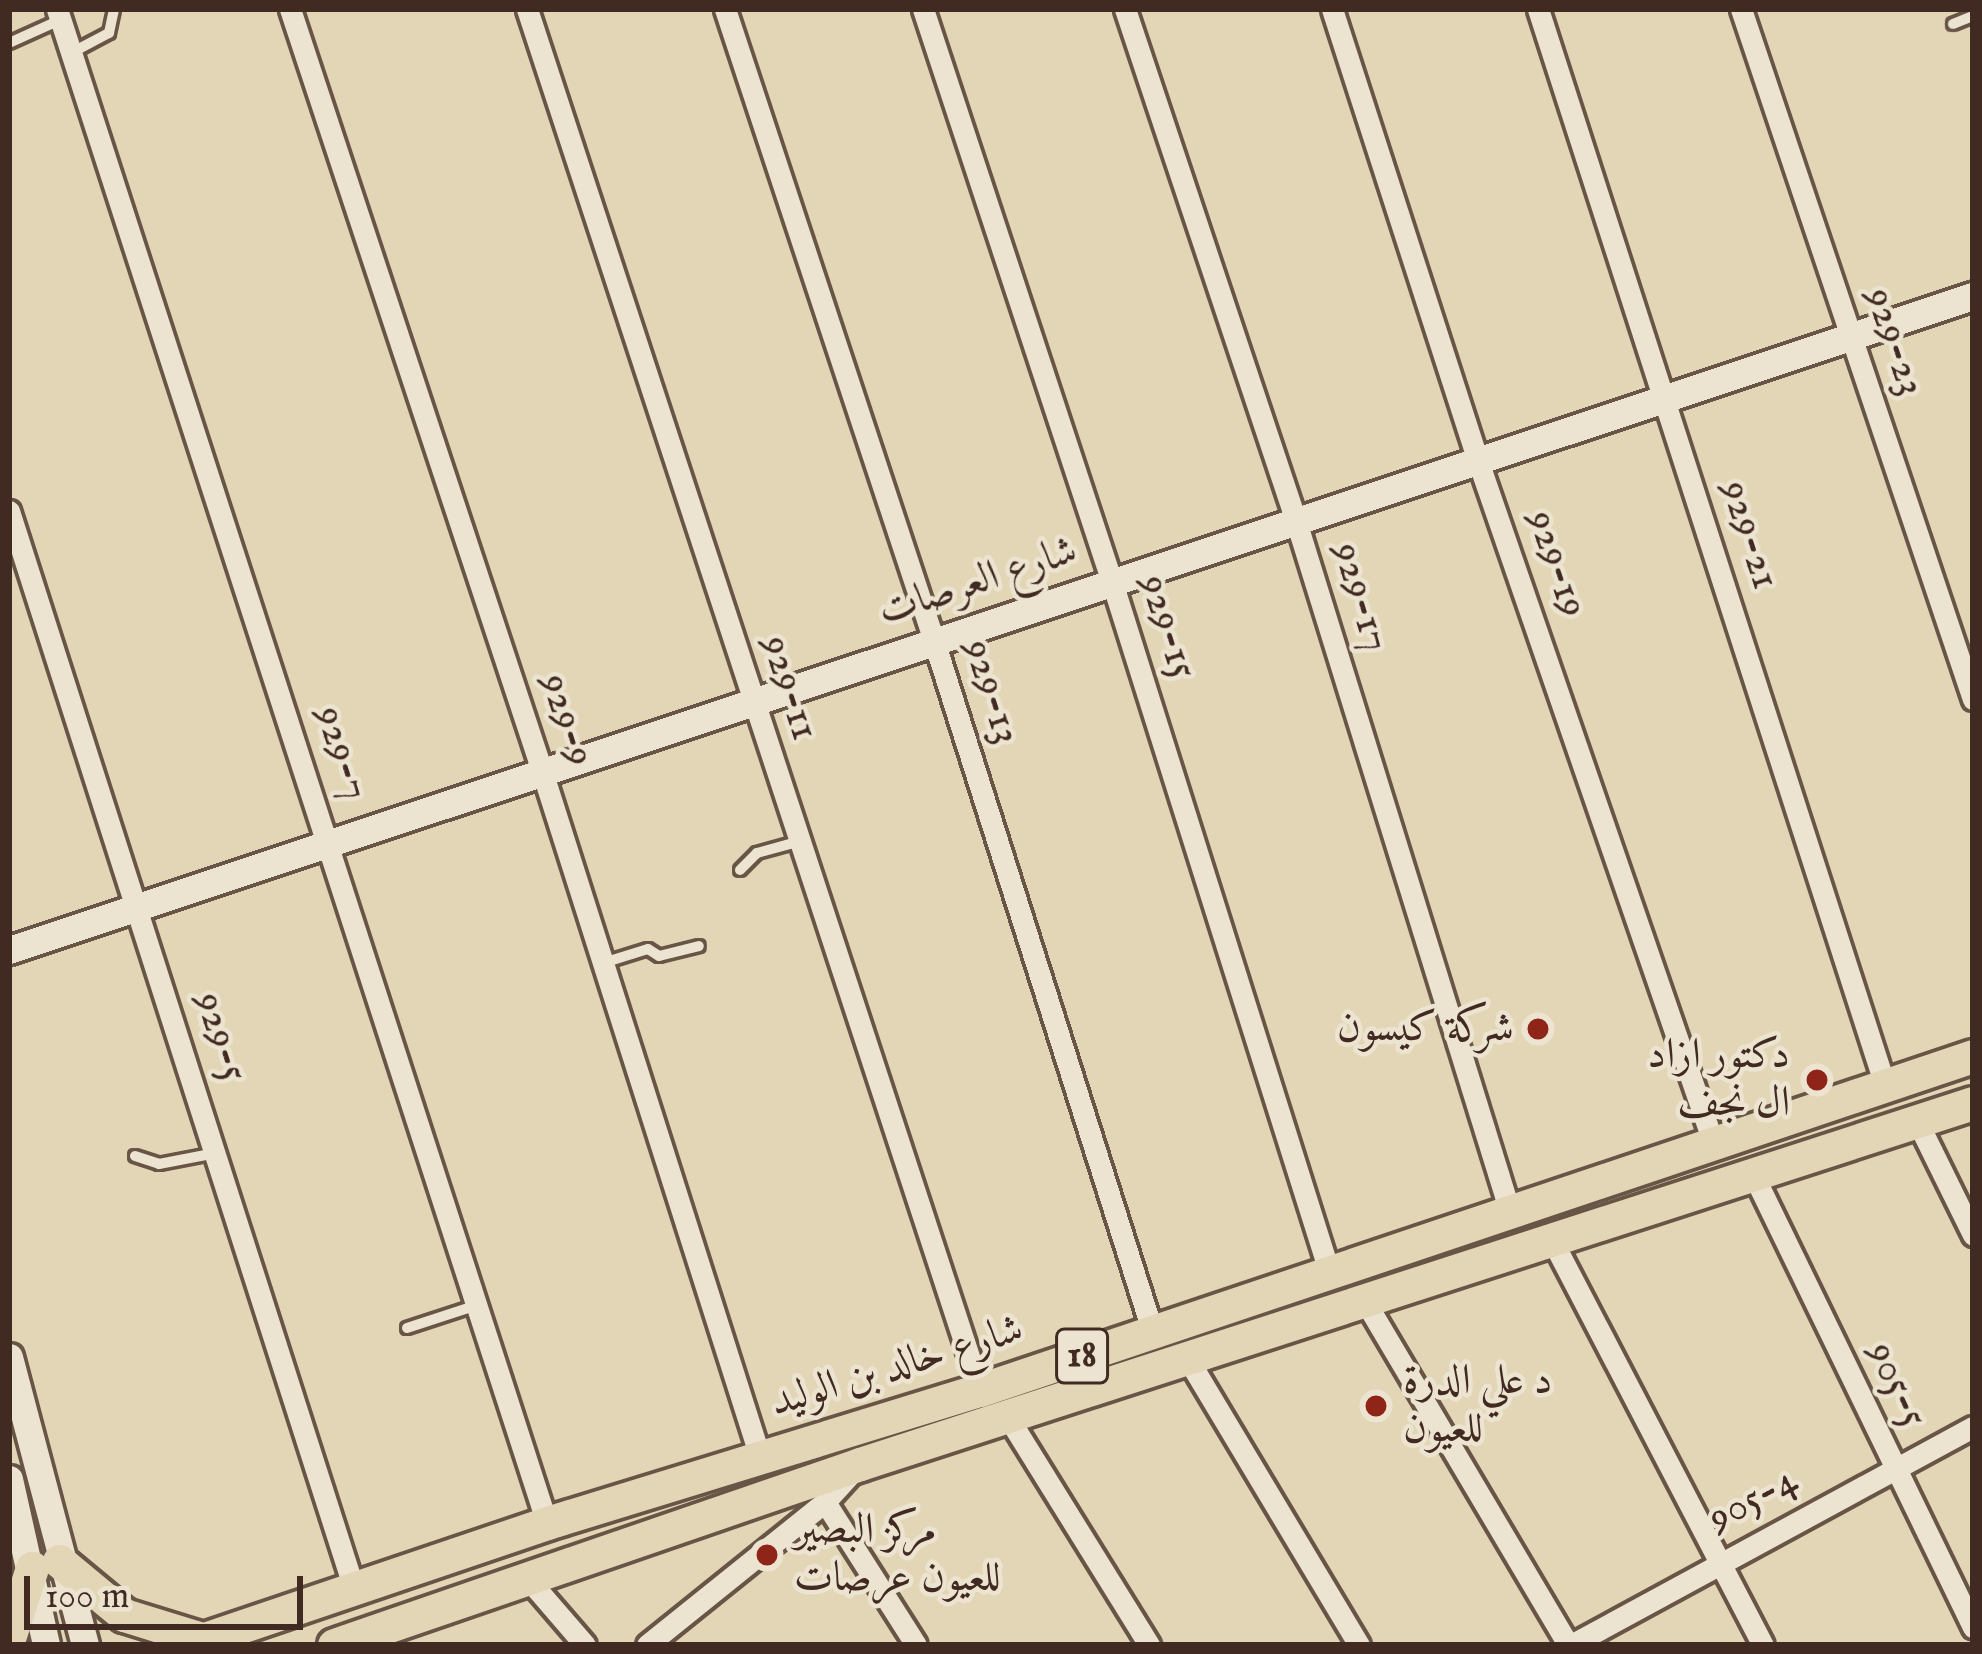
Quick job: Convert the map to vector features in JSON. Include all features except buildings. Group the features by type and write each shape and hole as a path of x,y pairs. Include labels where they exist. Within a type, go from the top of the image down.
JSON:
{"main road":[{"name":"شارع خالد بن الوليد","path":"196,1643 547,1523 1154,1333 1973,1055"},
{"name":"شارع خالد بن الوليد","path":"334,1645 860,1464 1009,1420 1973,1103"},
{"path":"9,1638 45,1565 124,1615 196,1643"}],"street":[{"name":"929-9","path":"290,9 542,771 760,1457"},
{"name":"929-11","path":"526,9 980,1390"},
{"name":"929-13","path":"725,9 934,641 1154,1333"},
{"name":"929-15","path":"923,9 1112,582 1329,1270"},
{"name":"929-17","path":"1125,9 1296,521 1510,1212"},
{"name":"929-19","path":"1332,9 1478,461 1713,1142"},
{"name":"929-21","path":"1538,9 1885,1085"},
{"name":"929-23","path":"1741,9 1973,699"},
{"name":"929-7","path":"58,14 547,1523"},
{"name":"شارع العرصات","path":"9,950 1973,296"},
{"name":"929-5","path":"9,511 354,1589"},
{"path":"1917,1121 1973,1235"},
{"name":"905-5","path":"1753,1174 1973,1628"},
{"path":"1553,1242 1762,1645"},
{"path":"1366,1303 1569,1645"},
{"path":"9,1357 45,1565 46,1645"},
{"path":"1189,1360 1359,1645"},
{"path":"1009,1420 1149,1645"},
{"name":"905-4","path":"1569,1645 1973,1427"},
{"path":"647,1645 825,1502 860,1464"},
{"path":"9,1480 85,1645"},
{"path":"825,1502 916,1645"},
{"path":"528,1580 585,1645"}],"lane":[{"path":"71,53 109,33 114,10"},
{"path":"9,43 58,14"},
{"path":"1953,24 1973,16"},
{"path":"740,871 757,853 797,842"},
{"path":"603,963 648,950 659,956 699,946"},
{"path":"135,1156 159,1164 216,1153"},
{"path":"407,1328 477,1305"}],"place":[{"name":"شركة كيسون","path":"1538,1029"},
{"name":"دكتور ازاد ال نجف","path":"1817,1080"},
{"name":"د علي الدرة للعيون","path":"1376,1406"},
{"name":"مركز البصير للعيون عرصات","path":"767,1555"}]}
